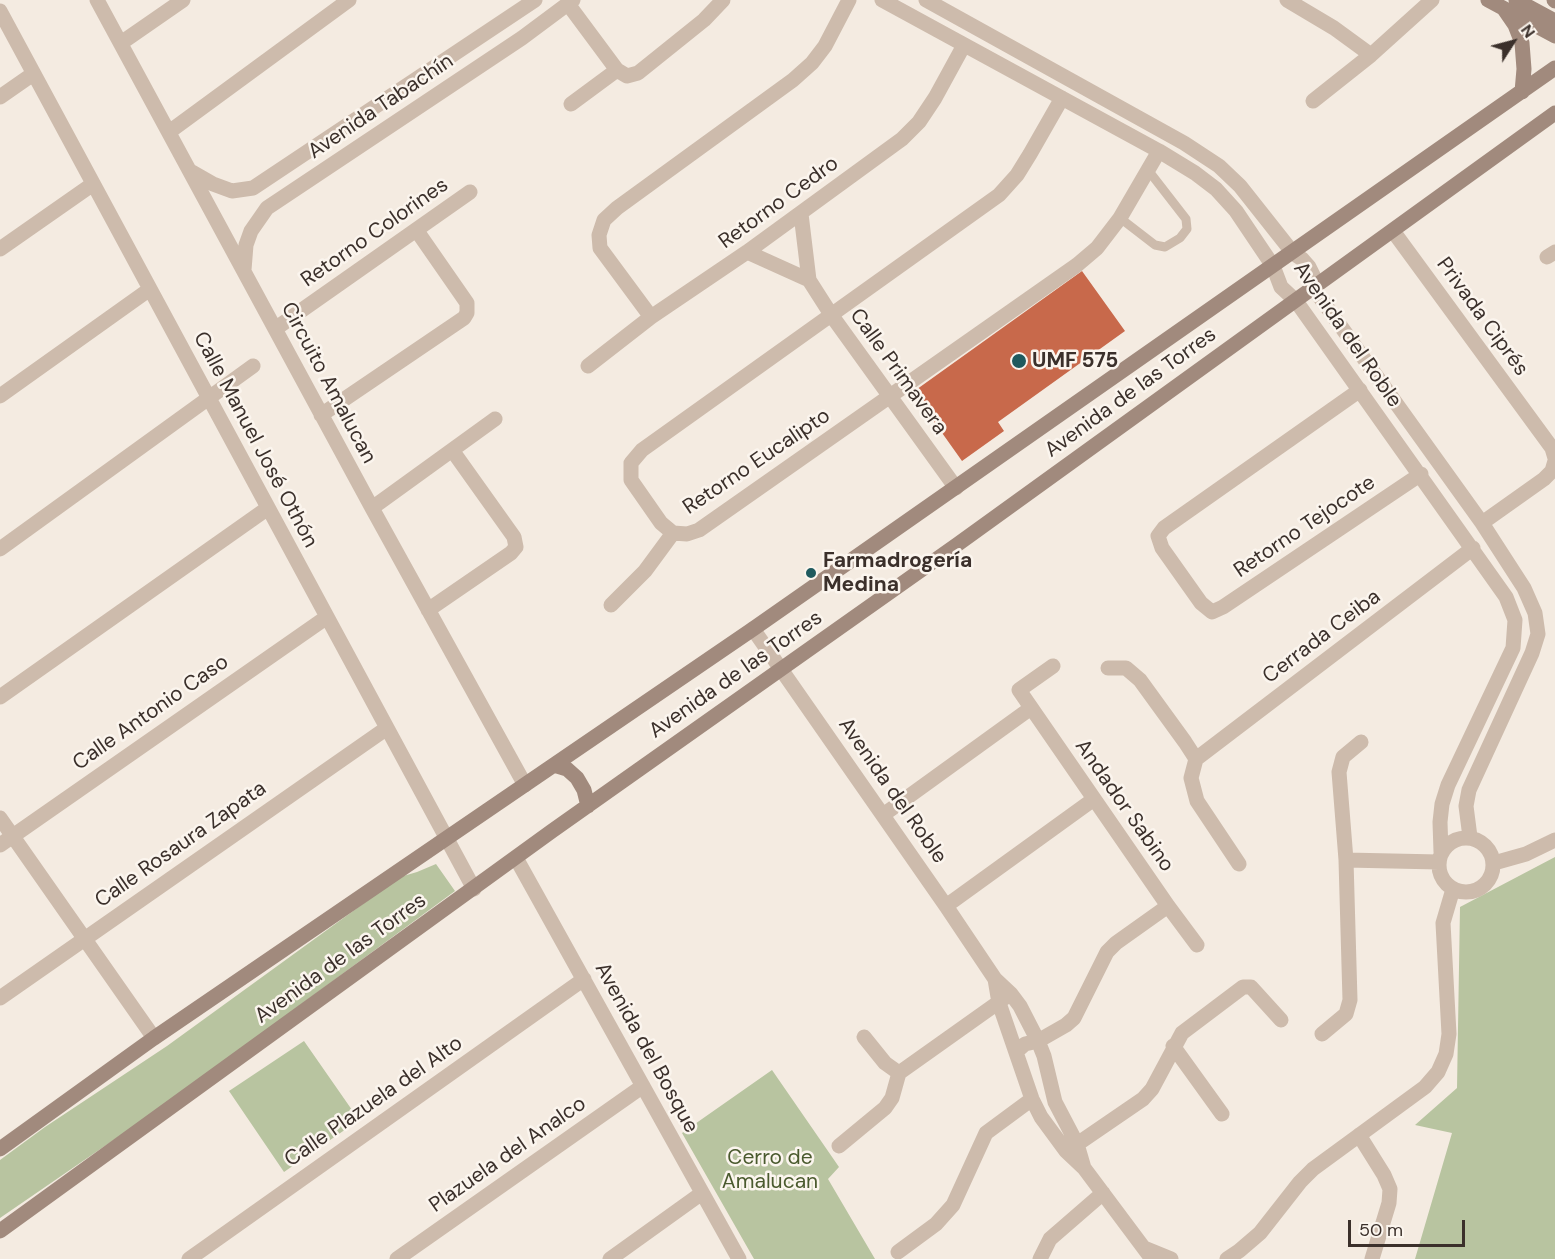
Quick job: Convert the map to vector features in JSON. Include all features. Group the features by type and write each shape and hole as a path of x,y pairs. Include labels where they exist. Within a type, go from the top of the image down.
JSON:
{"street":[{"name":"Circuito Amalucan","path":"97,0 321,415 525,784"},
{"path":"121,43 183,0"},
{"path":"169,132 349,0"},
{"name":"Avenida Tabachín","path":"253,188 536,0"},
{"path":"571,2 617,70 627,76 638,73 704,20 723,0"},
{"path":"651,317 600,249 598,235 604,220 617,208 794,80 812,63 825,46 849,0"},
{"name":"Avenida del Roble","path":"882,0 1159,150 1196,173 1216,189 1236,211 1273,266 1281,287 1296,301 1506,597 1515,620 1513,648 1448,785 1442,804 1440,857"},
{"name":"Avenida del Roble","path":"926,0 1184,143 1219,166 1240,186 1293,253 1309,267 1313,275 1314,289 1482,523 1524,588 1535,613 1538,634 1532,653 1469,790 1466,806 1470,837"},
{"path":"1287,0 1334,28 1371,55"},
{"path":"1313,101 1371,55 1432,0"},
{"path":"1488,0 1510,4 1553,30"},
{"name":"Avenida Tabachín","path":"244,270 246,245 250,231 267,208 522,38 571,2"},
{"path":"1510,4 1522,43 1524,69 1522,92"},
{"name":"Calle Manuel José Othón","path":"0,12 474,889"},
{"name":"Retorno Cedro","path":"588,366 651,317 801,214 902,139 919,122 935,98 964,45"},
{"name":"Avenida de las Torres","path":"0,1149 154,1038 753,629 1555,68"},
{"path":"571,104 617,70"},
{"path":"0,97 33,74"},
{"name":"Retorno Eucalipto","path":"1062,98 1017,175 999,195 642,450 631,463 631,480 661,524 673,533 687,534 699,530 1077,265 1096,248 1120,218 1159,150"},
{"name":"Avenida de las Torres","path":"0,1231 588,806 1314,289 1554,115"},
{"path":"191,172 232,191 253,188 267,208"},
{"path":"0,249 93,184"},
{"name":"Retorno Colorines","path":"275,329 470,192"},
{"name":"Calle Primavera","path":"801,214 809,280 832,316 956,488"},
{"path":"321,415 464,318 467,313 467,303 417,231"},
{"name":"Privada Ciprés","path":"1393,231 1551,448 1555,460 1552,471 1544,480 1482,523"},
{"path":"747,252 809,280"},
{"path":"0,396 150,289"},
{"path":"0,549 253,366"},
{"name":"Retorno Tejocote","path":"1360,390 1164,528 1158,536 1162,548 1201,603 1212,612 1223,607 1420,474"},
{"path":"372,508 495,419"},
{"path":"428,610 510,553 516,546 514,537 452,450"},
{"path":"0,697 268,508"},
{"path":"611,605 645,571 673,533"},
{"name":"Cerrada Ceiba","path":"1196,759 1473,548"},
{"name":"Calle Antonio Caso","path":"6,840 327,617"},
{"name":"Avenida del Roble","path":"753,629 995,978 1005,998 1018,1059 1032,1099 1051,1132 1072,1148"},
{"name":"Andador Sabino","path":"1053,666 1019,690 1197,945"},
{"path":"1108,668 1126,668 1140,680 1196,759 1191,778 1197,801 1239,864"},
{"path":"883,815 1031,708"},
{"name":"Calle Rosaura Zapata","path":"0,998 387,728"},
{"path":"1322,1034 1346,1014 1350,1000 1346,860 1340,764 1348,752 1361,742"},
{"path":"554,765 567,769 577,778 584,790 588,806"},
{"path":"946,906 1094,799"},
{"path":"0,818 6,840 84,939 154,1038"},
{"path":"1470,837 1482,842 1491,851 1494,863 1492,875 1486,885 1476,891 1464,892 1446,884 1440,873 1440,857 1453,840 1470,837"},
{"path":"1494,863 1526,854 1555,840"},
{"path":"1346,860 1440,857"},
{"name":"Avenida del Bosque","path":"516,858 738,1259"},
{"path":"1227,1259 1260,1233 1300,1182 1425,1087 1438,1072 1446,1054 1449,1034 1443,923 1453,889"},
{"path":"1044,1056 1033,1065 1018,1059 1025,1044 1038,1041 1074,1018 1107,952 1168,906"},
{"name":"Calle Plazuela del Alto","path":"189,1259 584,980"},
{"path":"1072,1148 1143,1099 1152,1089 1182,1033 1243,987 1251,987 1281,1020"},
{"path":"839,1146 885,1108 892,1098 899,1073 1005,998"},
{"name":"Avenida del Roble","path":"1005,998 1026,1016 1038,1041 1055,1102 1072,1148 1084,1168 1148,1253 1171,1259"},
{"path":"864,1037 885,1063 899,1073"},
{"path":"1173,1046 1222,1114"},
{"name":"Plazuela del Analco","path":"398,1259 643,1086"},
{"path":"898,1252 936,1224 949,1210 986,1133 1032,1099"},
{"path":"1359,1135 1390,1189 1389,1203 1372,1259"},
{"path":"610,1259 702,1193"},
{"path":"1040,1259 1050,1239 1103,1193"}],"lane":[{"path":"1120,218 1155,245 1165,247 1180,237 1187,228 1186,219 1148,170"}],"green space":[{"path":"1555,857 1555,1259 1415,1259 1452,1133 1415,1125 1457,1088 1460,907"},
{"path":"436,864 455,891 163,1106 0,1218 0,1160 45,1127 167,1046 400,877"},
{"path":"304,1041 359,1120 284,1172 229,1091"},
{"name":"Cerro de Amalucan","path":"772,1070 839,1167 828,1179 875,1259 754,1259 682,1133"}],"building":[{"name":"UMF 575","path":"1082,271 1125,331 998,422 1004,431 962,461 913,392"}],"place":[{"name":"UMF 575","path":"1019,361"},
{"name":"Farmadrogería Medina","path":"811,573"}]}
